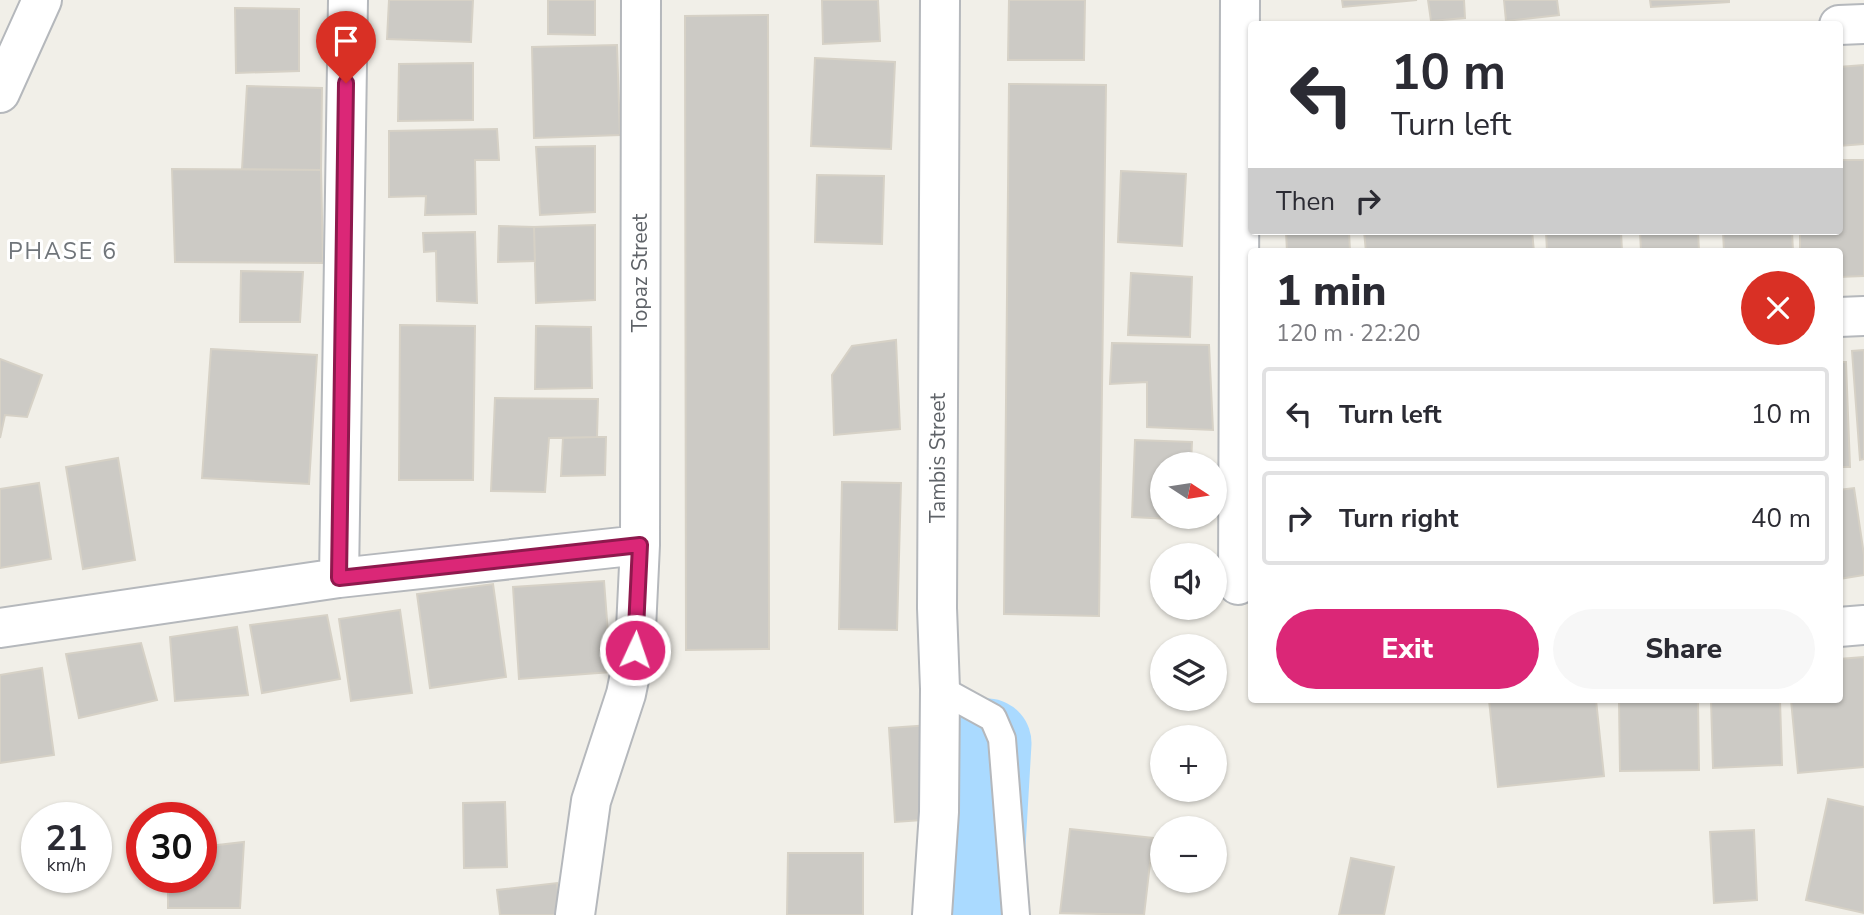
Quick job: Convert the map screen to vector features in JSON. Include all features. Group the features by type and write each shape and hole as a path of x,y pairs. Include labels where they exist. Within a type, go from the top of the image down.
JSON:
{"street":[{"path":"0,93 42,0"},
{"path":"339,578 348,0"},
{"name":"Topaz Street","path":"575,915 591,801 626,694 635,650 640,545 641,0"},
{"name":"Tambis Street","path":"932,915 939,812 940,689 937,595 940,0"},
{"path":"1238,585 1244,354 1245,61 1240,0"},
{"path":"1843,25 1864,24"},
{"path":"1843,317 1864,316"},
{"path":"0,628 339,578 640,545"},
{"path":"1843,626 1864,625"}],"lane":[{"path":"940,689 993,718 1002,739 1016,915"}],"building":[{"path":"389,0 473,0 471,42 387,39"},
{"path":"548,0 595,0 595,35 548,34"},
{"path":"822,0 878,0 880,41 823,44"},
{"path":"1009,0 1085,0 1084,60 1008,60"},
{"path":"1342,0 1417,0 1343,7"},
{"path":"1428,0 1464,0 1465,18 1431,21"},
{"path":"1504,0 1557,0 1559,15 1506,21"},
{"path":"1650,0 1729,0 1729,2 1651,7"},
{"path":"235,8 299,9 299,71 236,73"},
{"path":"768,15 769,649 686,650 685,16"},
{"path":"617,45 620,135 534,138 532,47"},
{"path":"815,58 895,62 891,149 811,146"},
{"path":"473,63 473,120 398,121 399,64"},
{"path":"1864,65 1864,144 1843,146 1843,67"},
{"path":"1009,84 1106,85 1099,616 1004,614"},
{"path":"247,86 322,88 321,170 242,169"},
{"path":"497,129 499,160 475,160 476,214 425,215 426,196 389,197 389,131"},
{"path":"595,146 595,212 540,215 536,147"},
{"path":"1843,160 1864,160 1864,276 1843,277 1843,248 1800,248 1800,235 1843,235"},
{"path":"172,169 321,170 323,263 175,262"},
{"path":"1121,171 1186,174 1182,246 1118,242"},
{"path":"817,175 884,176 882,244 815,242"},
{"path":"595,225 595,300 536,303 534,227"},
{"path":"499,226 534,227 535,261 498,262"},
{"path":"475,232 477,303 437,301 436,251 424,252 423,233"},
{"path":"1286,235 1349,235 1350,248 1287,248"},
{"path":"1364,235 1532,235 1534,248 1366,248"},
{"path":"1546,235 1621,235 1622,248 1547,248"},
{"path":"1640,235 1698,235 1699,248 1641,248"},
{"path":"1723,235 1792,235 1793,248 1724,248"},
{"path":"241,271 303,272 300,322 240,322"},
{"path":"1131,273 1192,277 1190,337 1128,335"},
{"path":"400,325 475,326 473,480 399,480"},
{"path":"536,326 591,327 592,388 535,389"},
{"path":"896,340 900,429 834,435 832,375 852,346"},
{"path":"1112,343 1209,345 1213,430 1147,427 1147,382 1110,384"},
{"path":"211,349 317,355 309,484 202,478"},
{"path":"1864,350 1864,459 1860,460 1852,351"},
{"path":"0,359 42,375 27,417 5,415 0,438"},
{"path":"1843,362 1846,362 1850,467 1843,467"},
{"path":"495,398 598,399 597,437 549,438 545,492 491,491"},
{"path":"606,437 605,475 561,476 563,438"},
{"path":"1135,440 1192,442 1192,452 1150,452 1150,518 1132,517"},
{"path":"118,458 135,560 83,569 66,467"},
{"path":"842,482 901,483 897,630 839,629"},
{"path":"39,483 51,559 0,568 0,489"},
{"path":"1854,488 1864,555 1864,575 1843,578 1843,489"},
{"path":"604,581 611,672 519,679 513,587"},
{"path":"493,584 506,677 430,688 417,594"},
{"path":"400,610 412,693 351,701 339,619"},
{"path":"327,615 340,679 262,693 250,625"},
{"path":"237,627 248,695 175,701 170,637"},
{"path":"141,643 157,700 79,718 66,654"},
{"path":"1864,657 1864,767 1798,773 1791,703 1843,703 1843,659"},
{"path":"42,668 54,755 0,763 0,675"},
{"path":"1489,703 1596,703 1604,776 1498,787"},
{"path":"1619,703 1698,703 1699,770 1620,771"},
{"path":"1711,703 1780,703 1782,765 1713,768"},
{"path":"930,725 936,819 895,822 889,728"},
{"path":"1828,799 1864,807 1864,913 1806,900"},
{"path":"505,802 507,867 464,868 463,803"},
{"path":"1070,829 1150,838 1144,915 1060,913"},
{"path":"1754,830 1757,900 1714,903 1710,832"},
{"path":"244,842 240,908 168,908 168,893 217,893 217,845"},
{"path":"788,853 863,853 863,915 787,915"},
{"path":"1351,858 1394,867 1384,915 1339,915"},
{"path":"557,883 561,915 500,915 497,890"}],"waterway":[{"path":"975,915 987,743"}],"district":[{"name":"PHASE 6","path":"63,251"}],"route":[{"path":"346,83 339,578 640,545 635,650"}]}
